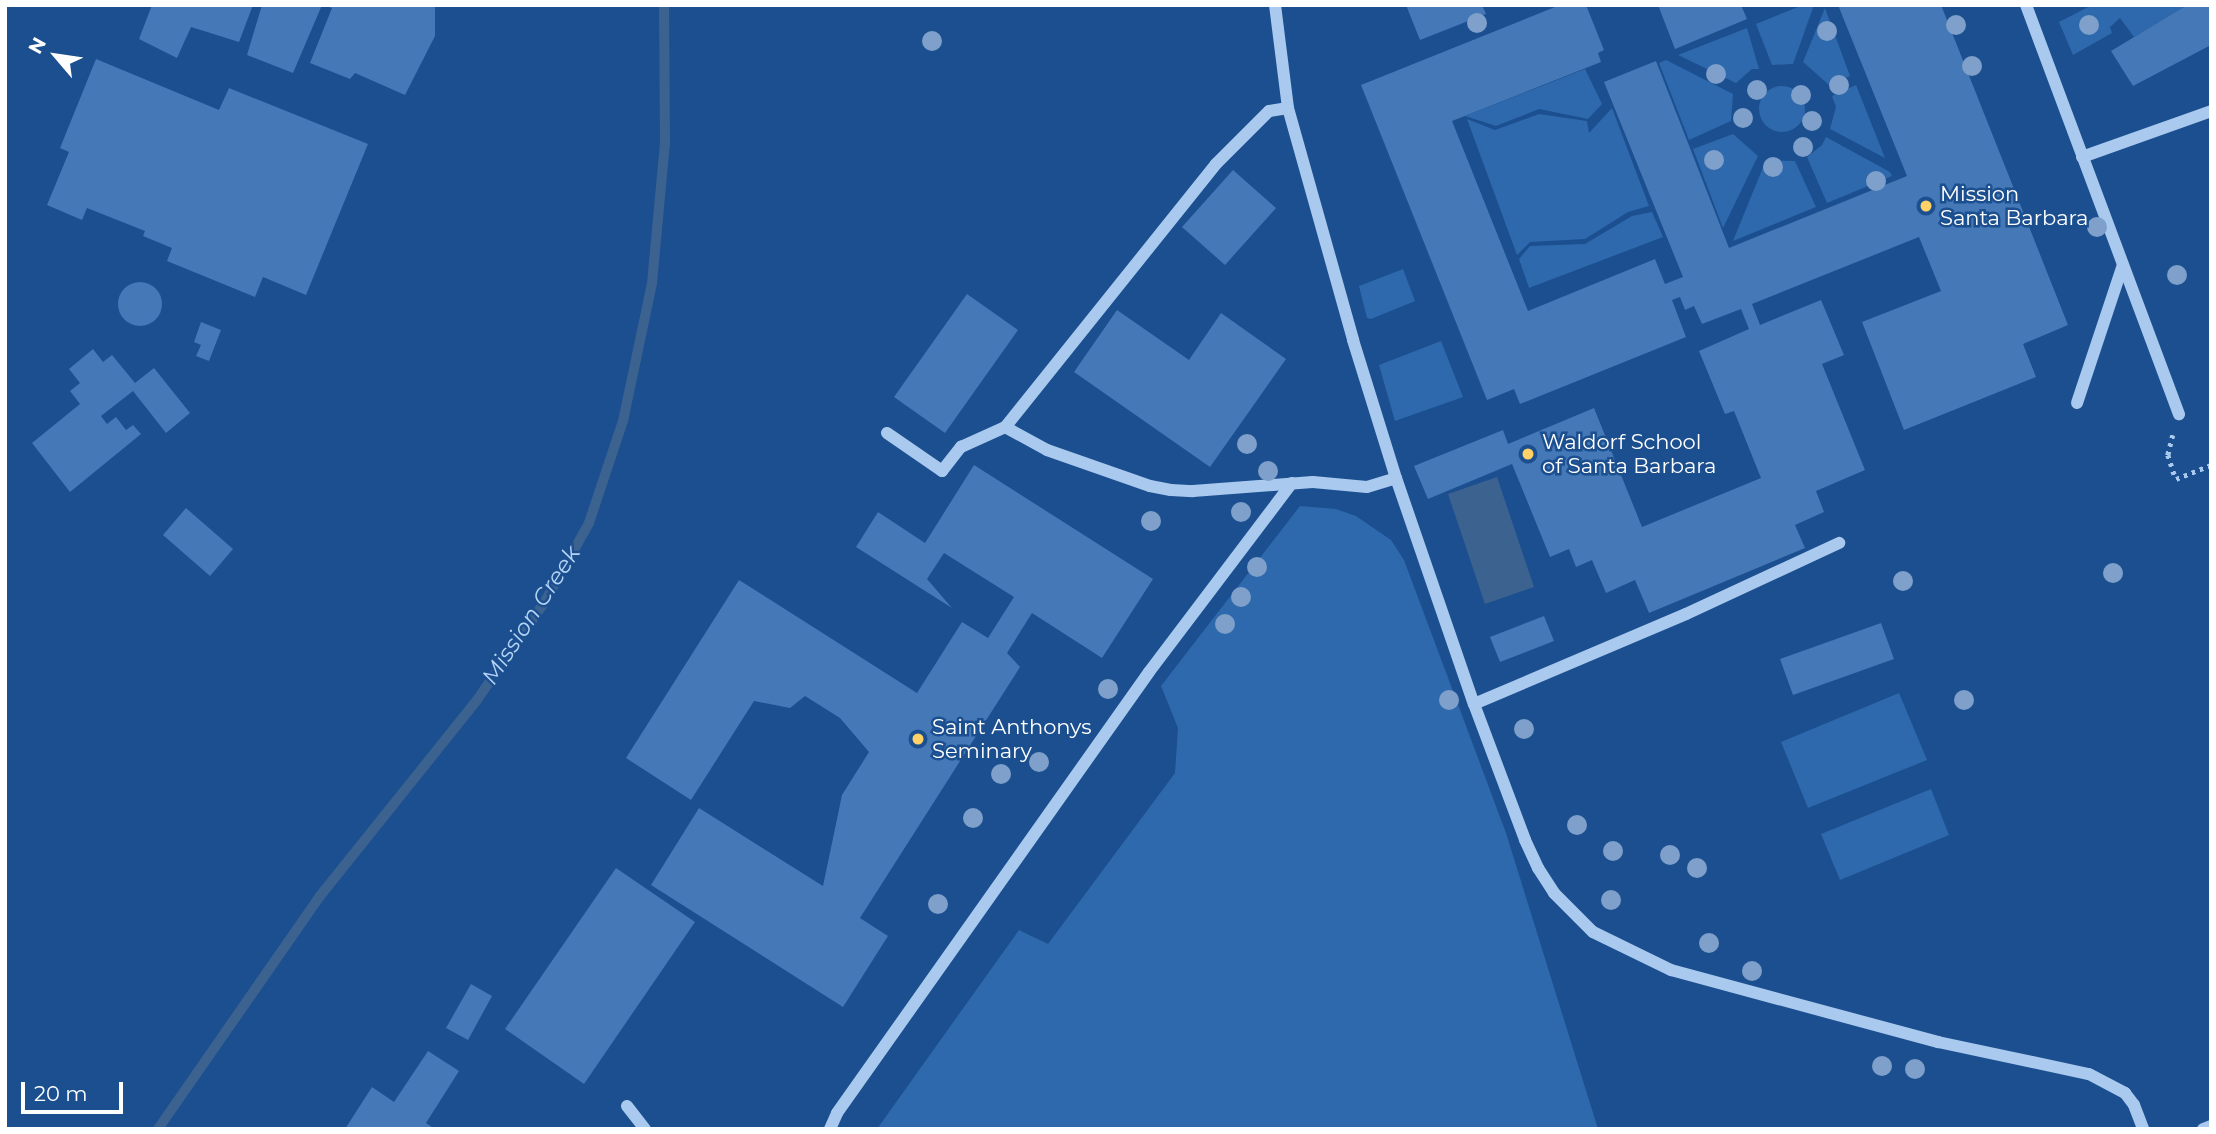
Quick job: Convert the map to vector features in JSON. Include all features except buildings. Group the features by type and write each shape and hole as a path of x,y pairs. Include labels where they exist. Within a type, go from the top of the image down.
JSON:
{"street":[{"path":"1275,5 1288,108 1353,340 1396,478 1474,704 1538,868 1567,907 1593,932 1643,959 1718,984 1938,1042 2090,1074 2125,1093 2134,1105 2143,1129"},
{"path":"2026,5 2179,414"},
{"path":"887,433 942,471 961,447 1005,427 1216,164 1269,111 1288,108"},
{"path":"2082,157 2211,111"},
{"path":"2077,403 2123,265"},
{"path":"1005,427 1048,450 1150,486 1193,491 1334,482 1367,487 1396,478"},
{"path":"830,1129 836,1113 1149,672 1292,483"},
{"path":"1474,704 1686,614 1839,543"},
{"path":"627,1106 645,1129"},
{"path":"2203,1129 2211,1126"}],"path":[{"path":"2179,414 2168,455 2176,479 2211,466"}],"shaded area":[{"path":"1803,5 1814,5 1793,64 1772,65 1756,24"},
{"path":"2092,5 2187,5 2134,37 2120,18 2110,27 2112,33 2073,55 2059,22"},
{"path":"1825,8 1850,76 1829,85 1803,62"},
{"path":"1747,28 1759,69 1752,69 1736,83 1678,55"},
{"path":"1666,60 1733,94 1731,121 1689,140 1659,63"},
{"path":"1585,69 1602,104 1588,119 1539,109 1496,126 1465,116"},
{"path":"1856,85 1885,158 1830,129 1836,107 1832,96"},
{"path":"1782,86 1798,93 1805,109 1798,125 1782,132 1766,125 1759,109 1766,93"},
{"path":"1612,108 1649,206 1628,212 1585,239 1530,242 1517,255 1467,119 1495,130 1539,114 1587,121 1589,133"},
{"path":"1733,134 1758,156 1723,228 1693,149"},
{"path":"1826,137 1890,172 1892,176 1827,203 1807,157 1822,145"},
{"path":"1766,160 1795,161 1816,207 1733,241"},
{"path":"1652,212 1663,237 1529,288 1519,259 1530,246 1585,244 1632,216"},
{"path":"1403,269 1415,301 1371,319 1367,318 1359,286"},
{"path":"1441,341 1463,397 1395,421 1379,365"},
{"path":"1497,477 1534,587 1485,604 1448,494"},
{"path":"1300,506 1336,509 1356,516 1391,540 1404,560 1506,833 1598,1129 877,1129 1019,930 1048,944 1175,773 1178,728 1161,686"},
{"path":"1899,693 1927,760 1808,808 1781,742"},
{"path":"1931,789 1949,835 1840,880 1821,834"}],"waterway":[{"name":"Mission Creek","path":"158,1129 320,896 477,700 544,603 589,523 623,421 652,283 665,144 664,5"}],"place":[{"name":"Mission Santa Barbara","path":"1926,206"},
{"name":"Waldorf School of Santa Barbara","path":"1528,454"},
{"name":"Saint Anthonys Seminary","path":"918,739"}]}
